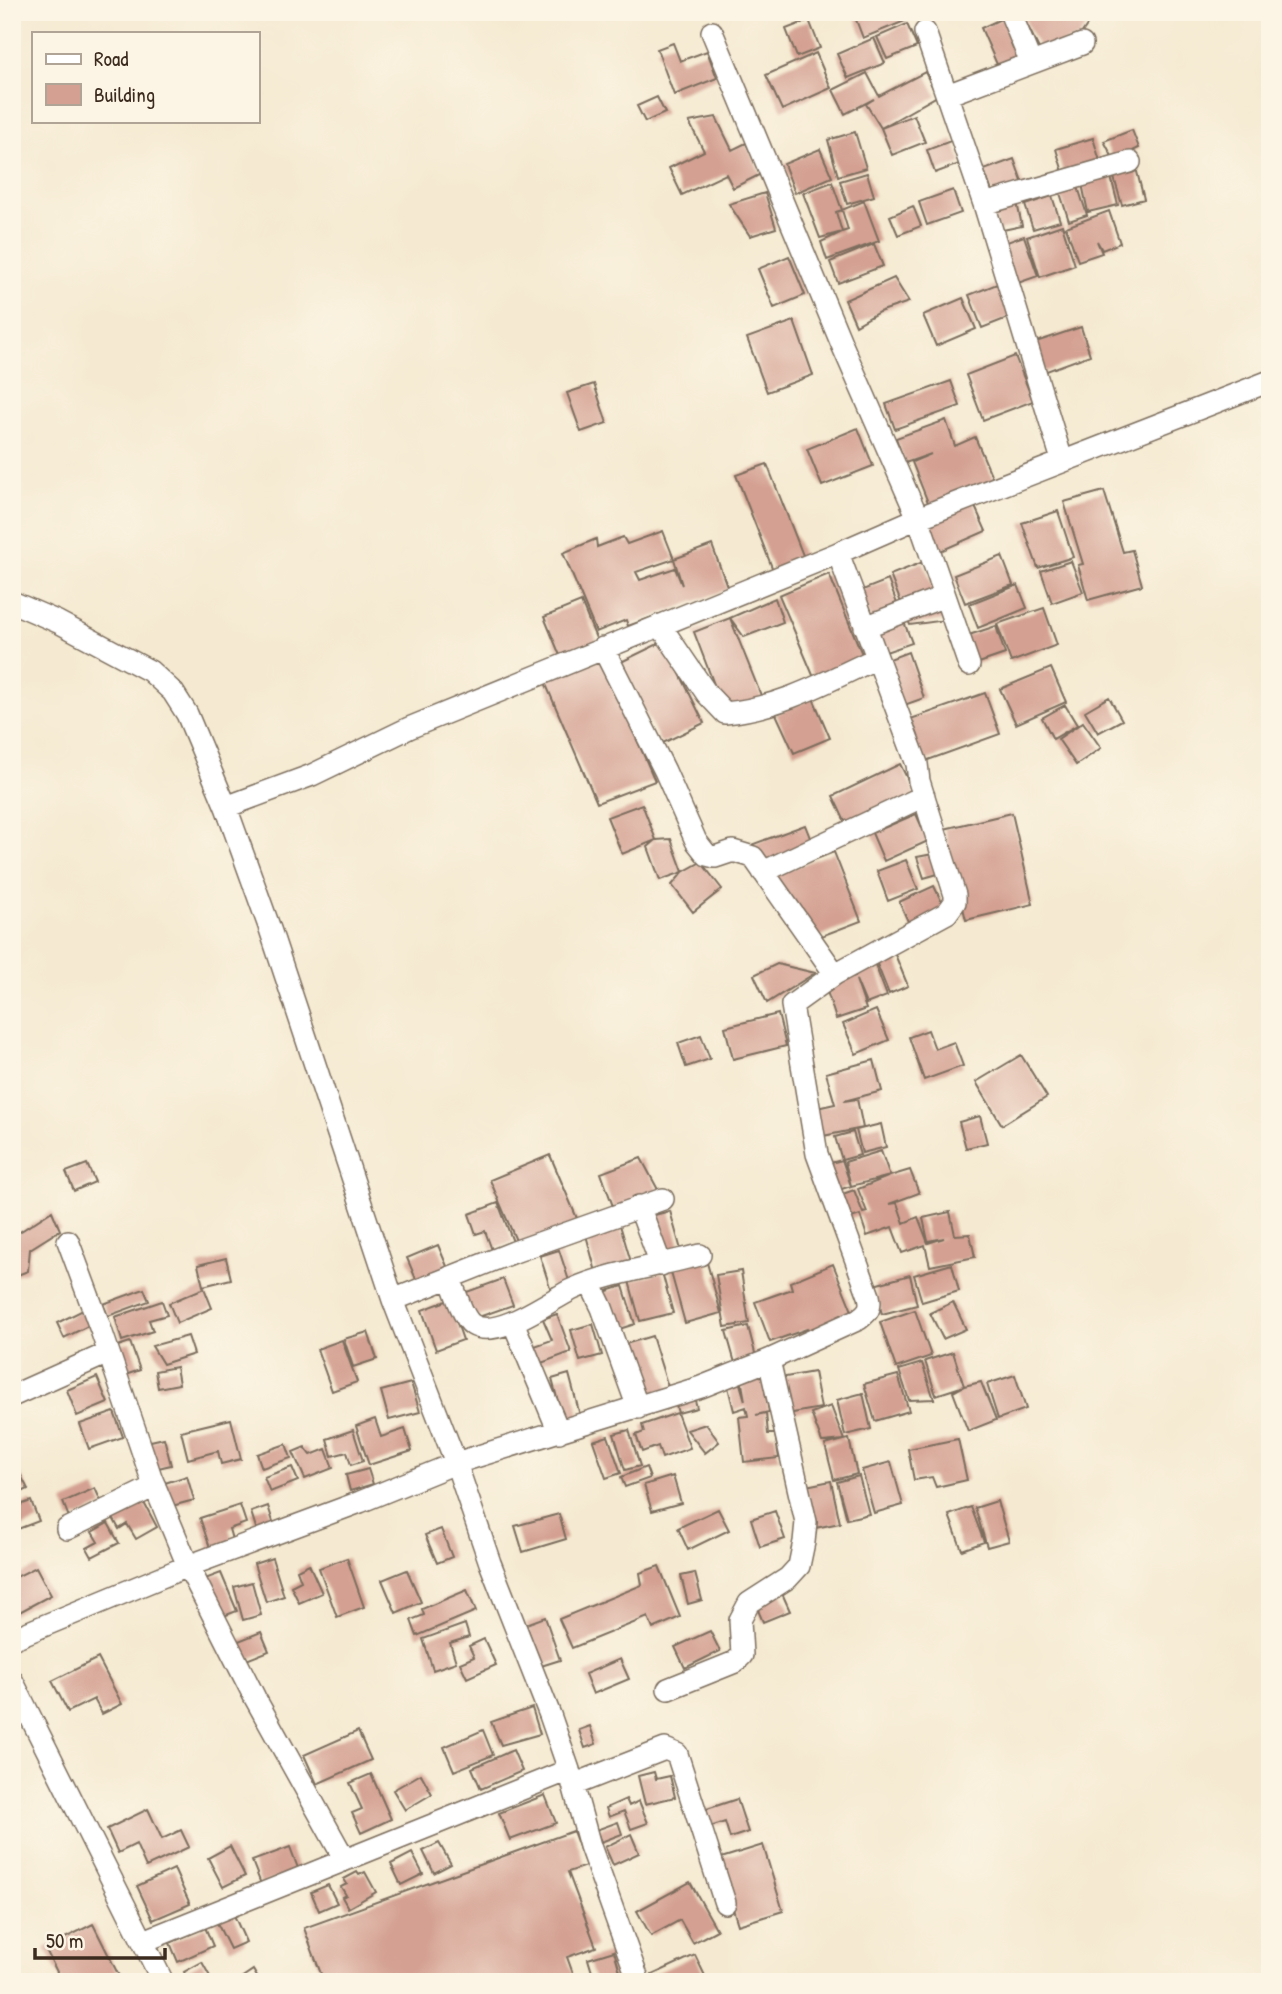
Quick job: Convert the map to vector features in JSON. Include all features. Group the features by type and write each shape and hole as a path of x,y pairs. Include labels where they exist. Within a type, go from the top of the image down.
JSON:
{"street":[{"path":"1010,12 1031,63"},
{"path":"712,32 918,518 969,665"},
{"path":"925,32 984,204 1062,460"},
{"path":"947,95 1082,44"},
{"path":"984,204 1130,162"},
{"path":"226,807 312,775 409,728 918,518 1270,381"},
{"path":"12,1639 187,1566 456,1463 701,1387 769,1360 859,1319 869,1311 871,1303 817,1154 792,1005 835,974 947,913 953,907 955,895 924,796 917,764 838,553"},
{"path":"865,627 945,596"},
{"path":"12,602 58,622 150,671 173,692 187,714 226,807 270,929 393,1300 456,1463 490,1563 550,1715 590,1846 639,1982"},
{"path":"660,625 707,694 725,713 747,711 783,701 877,658"},
{"path":"603,648 665,771 696,841 707,855 715,857 733,851 753,858 835,974"},
{"path":"763,872 924,796"},
{"path":"393,1300 663,1199"},
{"path":"639,1206 662,1265"},
{"path":"68,1241 155,1486 187,1566 255,1698 345,1860"},
{"path":"450,1277 466,1317 474,1326 488,1328 513,1322 590,1283 700,1255"},
{"path":"590,1283 602,1308 638,1408"},
{"path":"513,1322 559,1432"},
{"path":"12,1396 108,1353"},
{"path":"668,1689 735,1662 742,1655 740,1620 749,1603 788,1578 799,1566 806,1522 769,1360"},
{"path":"67,1529 155,1486"},
{"path":"15,1694 163,1982"},
{"path":"144,1941 345,1860 571,1778 665,1749 677,1754 725,1903"}],"building":[{"path":"853,12 902,12 905,21 863,38"},
{"path":"1021,12 1096,12 1079,37 1040,51"},
{"path":"1005,17 1023,59 999,69 981,28"},
{"path":"809,20 820,48 797,57 786,29"},
{"path":"907,24 917,47 887,59 877,37"},
{"path":"874,38 885,63 848,78 837,54"},
{"path":"673,43 680,61 707,51 717,78 674,95 657,49"},
{"path":"816,53 831,88 782,110 766,75"},
{"path":"925,72 937,96 881,128 866,104 874,99 845,114 833,90 867,73 879,96"},
{"path":"657,97 665,113 645,122 637,106"},
{"path":"914,115 925,142 892,155 881,128"},
{"path":"716,117 732,150 746,143 761,174 733,188 726,174 682,195 669,168 704,151 689,122"},
{"path":"1132,130 1139,148 1114,160 1104,141"},
{"path":"855,132 866,168 838,176 828,140"},
{"path":"1093,138 1100,161 1063,172 1056,149"},
{"path":"953,140 962,163 935,173 927,150"},
{"path":"820,149 832,177 795,193 784,164"},
{"path":"1014,159 1024,187 994,197 984,170"},
{"path":"1136,168 1144,199 1122,205 1113,174"},
{"path":"867,173 874,196 847,204 840,181"},
{"path":"1111,177 1118,205 1088,212 1082,184"},
{"path":"832,182 842,210 836,212 842,232 820,238 803,193"},
{"path":"1077,184 1087,215 1069,221 1059,190"},
{"path":"953,190 961,213 927,225 919,202"},
{"path":"765,193 776,228 750,236 729,204"},
{"path":"1052,196 1060,221 1033,229 1025,205"},
{"path":"1016,198 1022,226 998,231 992,203"},
{"path":"864,201 879,241 827,260 821,242 848,230 842,210"},
{"path":"913,206 921,226 898,235 890,216"},
{"path":"1109,211 1120,243 1102,250 1097,241 1102,253 1078,261 1066,227"},
{"path":"1062,225 1075,265 1040,277 1027,237"},
{"path":"1024,236 1038,276 1015,284 1001,244"},
{"path":"874,244 883,266 838,283 830,262"},
{"path":"789,256 805,295 774,308 758,269"},
{"path":"894,278 909,302 879,312 856,325 845,300"},
{"path":"997,284 1010,317 982,328 969,295"},
{"path":"963,298 976,329 936,346 923,315"},
{"path":"794,321 813,375 767,392 747,338"},
{"path":"1081,327 1090,355 1044,372 1033,343"},
{"path":"1015,356 1033,401 983,420 966,375"},
{"path":"951,381 960,406 895,429 886,404"},
{"path":"594,384 607,423 581,432 567,393"},
{"path":"946,420 955,446 975,437 995,484 931,510 912,462 931,454 905,463 896,438"},
{"path":"858,428 873,466 822,486 807,449"},
{"path":"767,464 804,558 773,570 736,475"},
{"path":"1104,491 1123,552 1132,550 1142,585 1088,600 1078,565 1083,564 1064,502"},
{"path":"972,500 986,531 936,553 922,522"},
{"path":"1058,511 1073,557 1038,568 1022,523"},
{"path":"663,531 674,559 712,545 728,589 628,626 626,620 596,632 563,553 596,539 597,547 623,537 627,544","holes":["674,559 682,585 675,568 640,580 636,572"]},
{"path":"1002,556 1013,585 965,603 954,575"},
{"path":"1071,561 1083,592 1052,603 1041,571"},
{"path":"923,562 946,620 910,625 890,575"},
{"path":"829,574 864,659 815,680 779,595"},
{"path":"888,580 912,643 883,653 860,591"},
{"path":"1018,585 1027,608 978,628 969,604"},
{"path":"775,598 783,622 744,637 730,618"},
{"path":"581,602 598,643 561,658 544,617"},
{"path":"1044,608 1057,645 1011,662 997,624"},
{"path":"730,618 762,698 725,713 694,632"},
{"path":"996,626 1005,654 973,665 963,637"},
{"path":"664,641 704,723 661,744 621,662"},
{"path":"908,652 924,698 896,708 879,663"},
{"path":"600,655 655,781 597,803 544,680"},
{"path":"1051,668 1066,702 1016,724 1000,689"},
{"path":"985,693 1000,734 917,764 902,722"},
{"path":"1109,697 1122,720 1098,733 1085,711"},
{"path":"813,698 830,738 794,753 776,714"},
{"path":"1065,705 1077,725 1053,739 1042,718"},
{"path":"1083,722 1101,748 1076,765 1058,739"},
{"path":"900,764 916,796 848,828 833,796"},
{"path":"642,804 656,840 622,854 607,817"},
{"path":"1012,813 1033,904 966,920 944,829"},
{"path":"916,814 928,841 884,861 872,833"},
{"path":"805,825 814,848 760,868 751,845"},
{"path":"671,839 683,872 660,880 648,847 656,840"},
{"path":"834,852 861,921 816,938 773,876"},
{"path":"933,854 941,873 924,878 917,857"},
{"path":"906,860 918,889 888,901 877,871"},
{"path":"701,862 722,889 693,912 672,885 683,872"},
{"path":"934,886 947,913 912,930 899,902"},
{"path":"894,952 908,986 889,994 875,959"},
{"path":"874,962 887,996 866,1004 856,980 866,1009 836,1019 825,985 855,976 853,969"},
{"path":"777,964 815,973 767,1003 754,975"},
{"path":"876,1010 889,1040 856,1054 843,1024"},
{"path":"778,1014 786,1046 733,1059 725,1027"},
{"path":"928,1030 935,1049 954,1042 963,1066 924,1080 909,1037"},
{"path":"701,1035 710,1059 686,1067 678,1043"},
{"path":"1021,1055 1047,1097 1002,1125 976,1082"},
{"path":"874,1060 882,1091 844,1101 857,1099 863,1128 818,1137 812,1109 835,1104 826,1073"},
{"path":"980,1116 987,1143 966,1148 959,1122"},
{"path":"881,1124 886,1147 862,1153 856,1130"},
{"path":"853,1132 860,1155 842,1160 835,1137"},
{"path":"881,1151 890,1176 851,1186 845,1162"},
{"path":"550,1155 579,1223 520,1250 490,1180"},
{"path":"641,1158 663,1199 614,1209 601,1173"},
{"path":"842,1160 851,1186 832,1192 823,1165"},
{"path":"87,1164 95,1182 74,1191 66,1172"},
{"path":"910,1170 919,1193 889,1204 897,1203 904,1223 918,1217 928,1243 944,1238 928,1241 923,1218 950,1212 955,1235 970,1234 975,1257 930,1266 925,1245 902,1253 892,1227 867,1236 860,1215 843,1221 834,1197 854,1190 863,1213 867,1212 858,1189"},
{"path":"498,1203 513,1242 492,1250 485,1231 476,1234 469,1214"},
{"path":"52,1211 60,1230 30,1249 28,1271 12,1277 12,1237"},
{"path":"670,1211 683,1257 660,1263 647,1217"},
{"path":"620,1225 631,1262 596,1272 586,1235"},
{"path":"438,1245 449,1271 418,1284 407,1258"},
{"path":"559,1250 572,1290 550,1287 540,1256"},
{"path":"226,1258 231,1279 203,1286 198,1265"},
{"path":"706,1259 721,1313 685,1323 670,1269"},
{"path":"833,1264 854,1316 811,1334 807,1329 770,1342 755,1302 792,1289 790,1282"},
{"path":"952,1264 959,1291 922,1302 914,1275"},
{"path":"741,1271 749,1323 725,1327 716,1275"},
{"path":"662,1272 673,1313 640,1321 629,1281"},
{"path":"910,1275 917,1305 882,1314 874,1285"},
{"path":"503,1279 513,1305 470,1320 461,1294"},
{"path":"623,1286 635,1324 613,1331 601,1293"},
{"path":"204,1288 212,1308 177,1323 169,1303"},
{"path":"144,1289 149,1301 108,1316 103,1304"},
{"path":"449,1300 463,1340 436,1350 422,1310"},
{"path":"162,1301 167,1315 149,1320 153,1331 122,1341 115,1317"},
{"path":"953,1302 966,1329 943,1339 930,1313"},
{"path":"83,1310 90,1325 64,1338 57,1323"},
{"path":"915,1310 931,1356 896,1368 880,1322"},
{"path":"557,1314 571,1352 536,1365 529,1348 552,1340 543,1319"},
{"path":"593,1324 602,1355 580,1361 571,1330"},
{"path":"748,1326 756,1357 735,1363 726,1331"},
{"path":"368,1332 377,1359 353,1367 344,1339"},
{"path":"188,1336 194,1354 163,1364 152,1346"},
{"path":"652,1336 669,1390 635,1401 619,1346"},
{"path":"342,1340 357,1382 332,1391 317,1349"},
{"path":"130,1342 140,1370 122,1376 112,1348"},
{"path":"953,1352 964,1386 936,1395 925,1361"},
{"path":"922,1363 934,1399 909,1400 899,1370"},
{"path":"176,1367 179,1384 158,1388 155,1371"},
{"path":"814,1372 821,1408 787,1414 780,1378"},
{"path":"569,1374 581,1419 564,1424 552,1379"},
{"path":"762,1374 769,1412 756,1415 766,1413 768,1434 775,1434 779,1458 744,1462 739,1417 748,1416 746,1407 734,1411 727,1383 739,1380 745,1401 741,1378"},
{"path":"898,1375 909,1411 875,1421 864,1384"},
{"path":"1015,1375 1026,1409 998,1419 987,1384"},
{"path":"97,1377 108,1403 77,1416 67,1390"},
{"path":"981,1382 996,1420 968,1431 953,1392"},
{"path":"411,1383 420,1412 389,1420 381,1391"},
{"path":"863,1393 871,1429 845,1435 837,1400"},
{"path":"694,1396 697,1408 678,1413 675,1402"},
{"path":"831,1406 844,1440 822,1442 811,1413"},
{"path":"114,1412 123,1437 89,1449 80,1424"},
{"path":"677,1413 690,1448 662,1458 658,1446 642,1452 636,1435 644,1432 642,1425"},
{"path":"231,1419 241,1459 221,1464 218,1451 188,1459 181,1431"},
{"path":"375,1419 381,1437 405,1429 412,1451 369,1465 356,1426"},
{"path":"706,1424 719,1442 705,1453 687,1430"},
{"path":"353,1430 363,1461 351,1465 347,1452 332,1456 327,1439"},
{"path":"629,1430 640,1466 625,1470 614,1434"},
{"path":"608,1436 621,1473 606,1478 593,1441"},
{"path":"164,1438 171,1465 154,1469 146,1442"},
{"path":"849,1439 857,1474 834,1480 825,1445"},
{"path":"958,1439 967,1480 936,1487 932,1477 914,1480 908,1449"},
{"path":"286,1444 291,1458 262,1468 257,1454"},
{"path":"305,1447 311,1455 326,1449 333,1468 305,1479 293,1452"},
{"path":"891,1462 903,1505 874,1513 862,1470"},
{"path":"292,1467 298,1481 270,1492 264,1477"},
{"path":"646,1467 650,1478 625,1487 621,1477"},
{"path":"17,1468 28,1489 12,1497 12,1470"},
{"path":"368,1469 373,1484 350,1491 346,1475"},
{"path":"187,1476 194,1500 172,1506 165,1483"},
{"path":"673,1476 681,1503 652,1511 644,1485"},
{"path":"859,1476 869,1514 847,1519 837,1482"},
{"path":"831,1481 840,1523 815,1528 806,1486"},
{"path":"95,1488 103,1506 70,1520 63,1502"},
{"path":"31,1501 39,1521 18,1529 12,1516 12,1508"},
{"path":"143,1501 157,1527 136,1539 127,1524 119,1529 113,1518"},
{"path":"997,1501 1009,1541 987,1547 975,1508"},
{"path":"240,1505 246,1523 229,1529 233,1543 211,1551 200,1518"},
{"path":"268,1506 275,1528 258,1534 251,1512"},
{"path":"971,1507 984,1542 962,1550 949,1515"},
{"path":"718,1509 729,1530 688,1550 678,1528"},
{"path":"775,1511 785,1539 760,1547 751,1519"},
{"path":"559,1514 566,1539 523,1552 515,1526"},
{"path":"108,1523 119,1543 92,1557 87,1548 98,1542 92,1532"},
{"path":"441,1529 452,1557 437,1563 425,1535"},
{"path":"272,1558 284,1596 266,1602 254,1564"},
{"path":"347,1558 364,1607 337,1617 319,1568"},
{"path":"309,1564 322,1593 299,1603 291,1586 301,1581 297,1570"},
{"path":"659,1566 680,1617 653,1629 648,1617 572,1648 559,1619 642,1585 640,1573"},
{"path":"36,1567 51,1595 12,1616 12,1579"},
{"path":"407,1570 421,1602 396,1613 382,1580"},
{"path":"221,1573 237,1611 221,1617 205,1579"},
{"path":"695,1573 702,1600 688,1604 681,1576"},
{"path":"252,1582 261,1615 243,1620 234,1587"},
{"path":"467,1590 476,1611 417,1636 411,1620 424,1615 422,1609"},
{"path":"781,1591 790,1611 763,1622 755,1603"},
{"path":"545,1617 560,1660 541,1666 526,1624"},
{"path":"465,1624 469,1637 450,1643 456,1662 433,1670 423,1639"},
{"path":"710,1631 720,1651 685,1668 675,1647"},
{"path":"261,1632 269,1651 244,1661 236,1642"},
{"path":"484,1639 496,1665 467,1678 460,1663 474,1657 469,1646"},
{"path":"98,1658 122,1704 102,1714 94,1699 68,1712 52,1681"},
{"path":"620,1659 629,1679 593,1694 585,1674"},
{"path":"532,1708 540,1734 501,1745 491,1722"},
{"path":"590,1726 596,1744 585,1748 579,1730"},
{"path":"483,1730 493,1755 454,1771 444,1747"},
{"path":"358,1731 371,1760 317,1784 304,1755"},
{"path":"513,1750 522,1771 481,1789 472,1768"},
{"path":"654,1772 656,1779 670,1776 675,1797 645,1804 638,1776"},
{"path":"371,1774 391,1819 361,1833 352,1813 362,1809 350,1783"},
{"path":"421,1774 432,1794 405,1810 393,1790"},
{"path":"545,1795 556,1823 510,1840 499,1813"},
{"path":"626,1799 629,1806 639,1801 648,1823 631,1829 624,1811 609,1817 606,1808"},
{"path":"737,1799 748,1832 730,1838 725,1822 707,1828 701,1811"},
{"path":"148,1809 162,1839 181,1830 189,1847 146,1867 136,1844 118,1853 107,1829"},
{"path":"618,1822 622,1834 601,1842 596,1830"},
{"path":"573,1831 586,1866 568,1872 596,1947 567,1957 576,1982 324,1982 304,1928"},
{"path":"631,1834 639,1853 613,1865 605,1847"},
{"path":"439,1843 451,1864 434,1873 423,1851"},
{"path":"763,1845 783,1911 738,1925 718,1859"},
{"path":"230,1846 245,1876 223,1887 208,1858"},
{"path":"290,1847 299,1871 261,1884 252,1861"},
{"path":"412,1853 423,1874 401,1885 391,1864"},
{"path":"174,1869 190,1904 153,1920 137,1886"},
{"path":"357,1872 359,1875 365,1872 376,1892 348,1908 342,1897 346,1895 341,1887 347,1884 344,1879"},
{"path":"690,1882 717,1930 693,1943 680,1920 651,1936 637,1911"},
{"path":"328,1885 337,1903 319,1911 311,1892"},
{"path":"233,1913 246,1942 230,1949 216,1921"},
{"path":"93,1924 122,1982 62,1982 45,1948"},
{"path":"205,1927 213,1946 178,1962 170,1943"},
{"path":"614,1951 623,1982 595,1982 588,1959"},
{"path":"695,1955 708,1982 655,1982 652,1975"},
{"path":"202,1962 213,1982 189,1982 184,1972"},
{"path":"253,1970 260,1982 243,1982 241,1978"}]}
